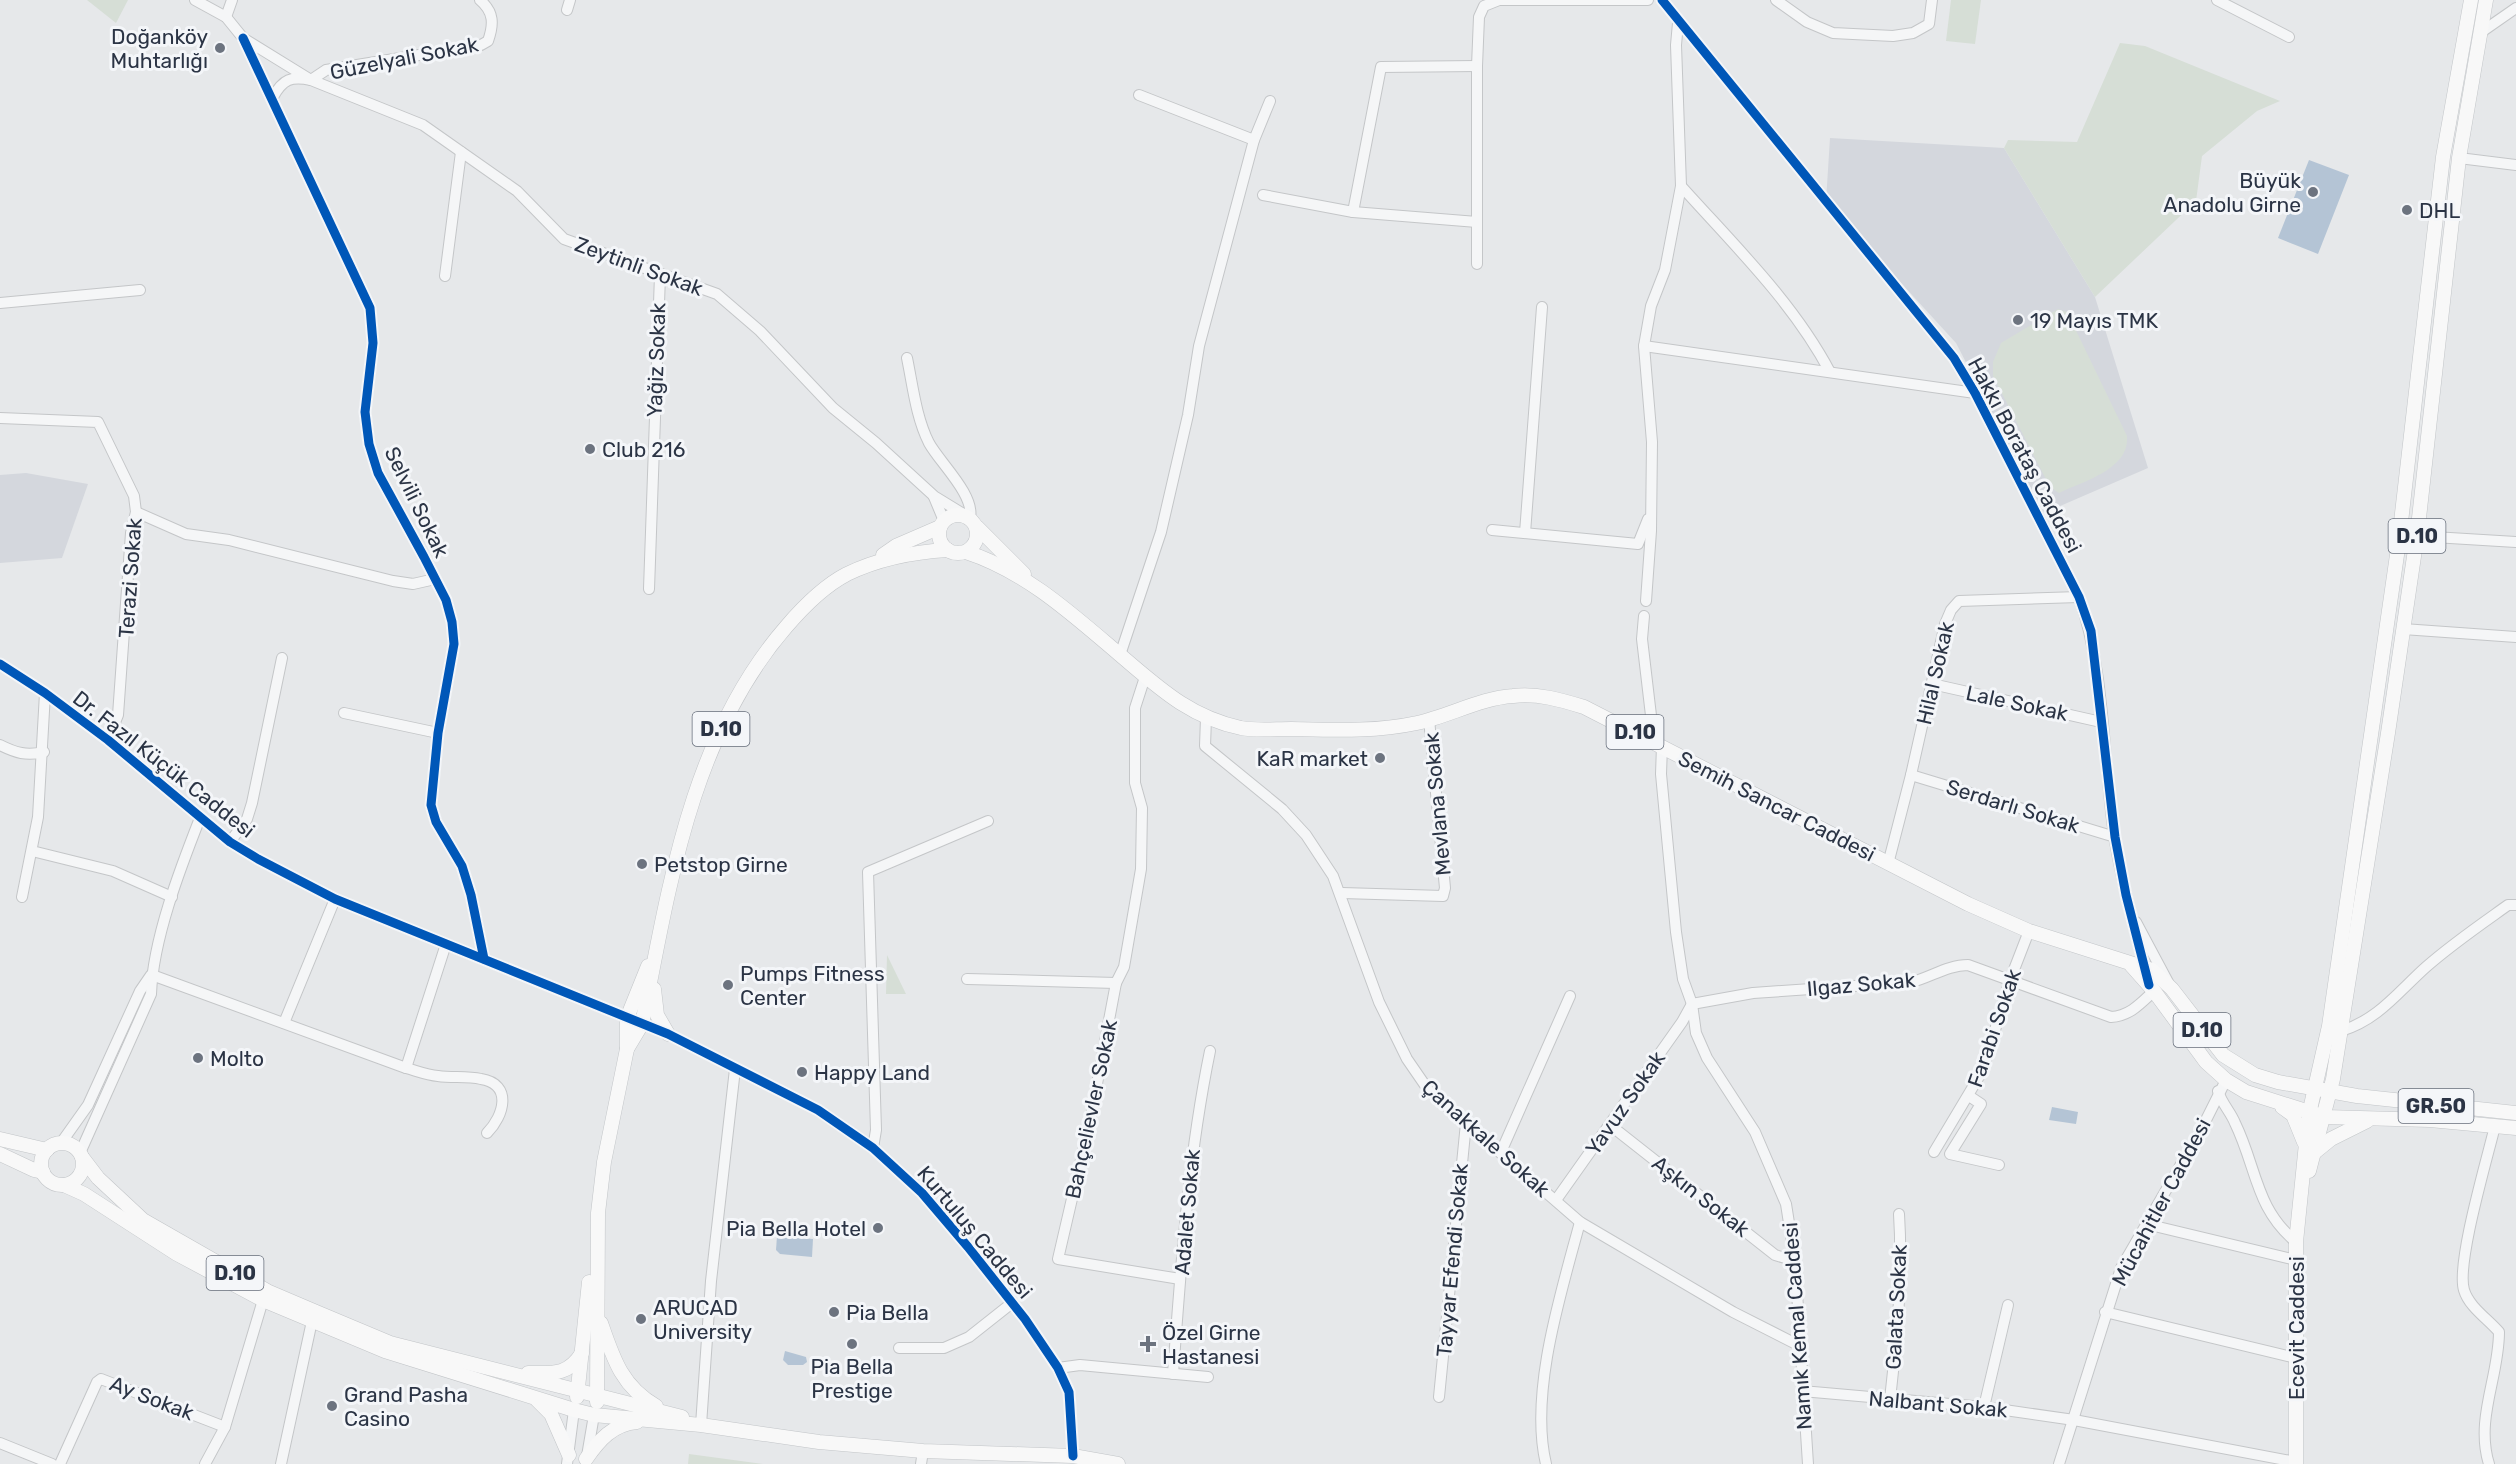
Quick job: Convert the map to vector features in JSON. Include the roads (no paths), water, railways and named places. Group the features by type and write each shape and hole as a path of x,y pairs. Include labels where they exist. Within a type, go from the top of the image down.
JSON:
{"main road":[{"name":"D.10","path":"2309,1114 2329,1026 2398,548 2444,157 2470,0"},
{"name":"D.10","path":"2138,966 2222,1086 2325,1117 2341,1031 2417,536 2459,158 2486,0"},
{"name":"Semih Sancar Caddesi","path":"872,564 896,546 942,524 954,515 971,520 1018,566 1033,585"},
{"path":"966,552 975,544 971,520"},
{"path":"942,524 941,543 948,550"},
{"name":"Semih Sancar Caddesi","path":"627,1049 642,1024 688,815 715,740 766,649 803,608 846,574 897,555 948,550 966,552 992,560 1033,585 1176,701 1206,718 1244,728 1372,731 1429,720 1513,696 1550,697 1584,707 1888,864 2029,931 2158,974 2223,1055 2255,1076 2330,1092"},
{"name":"Semih Sancar Caddesi","path":"596,1242 604,1162 627,1049 627,1018 657,948"},
{"path":"653,969 657,1015 668,1034"},
{"path":"2281,1083 2306,1083 2319,1071"},
{"path":"2334,1072 2338,1082 2345,1087 2373,1098"},
{"name":"GR.50","path":"2330,1092 2516,1113"},
{"path":"2274,1102 2293,1115 2310,1151 2372,1119"},
{"name":"Ecevit Caddesi","path":"2296,1463 2296,1242 2310,1151 2309,1114"},
{"name":"GR.50","path":"2325,1117 2397,1119 2516,1128"},
{"name":"Ecevit Caddesi","path":"2310,1151 2325,1117"},
{"path":"0,1139 47,1150 61,1143"},
{"name":"D.10","path":"61,1143 72,1145 98,1178 143,1220 191,1250 269,1292 410,1353 536,1398 594,1415 598,1395 596,1242"},
{"path":"43,1172 41,1164 47,1150"},
{"name":"D.10","path":"0,1154 43,1172 49,1180 84,1194 168,1249 262,1300 385,1351 410,1353 579,1390 586,1304 596,1242"},
{"path":"64,1185 77,1179 81,1173 81,1155"},
{"path":"596,1306 611,1356 623,1378 662,1416"},
{"path":"508,1373 565,1370 574,1365 584,1349"},
{"path":"574,1410 579,1390 662,1416 700,1425 783,1438 922,1457 1046,1459 1073,1456 1118,1464"},
{"path":"536,1398 551,1414 568,1460"},
{"path":"594,1415 662,1416"},
{"path":"586,1461 610,1431 626,1423 662,1416"}],"street":[{"path":"195,0 226,17 231,0"},
{"name":"Güzelyali Sokak","path":"311,80 326,70 335,68 482,45 488,41 493,23 488,7 480,0"},
{"path":"1477,264 1477,66 1479,17 1484,6 1499,0 1648,0"},
{"name":"Hakkı Borataş Caddesi","path":"1662,0 1678,23 1954,358 1975,393 2079,597 2091,631 2115,837 2131,914 2138,966"},
{"path":"1776,0 1807,22 1833,33 1893,36 1913,33 1929,24 1932,0"},
{"path":"2217,0 2289,37"},
{"path":"2480,33 2516,8"},
{"name":"Zeytinli Sokak","path":"226,17 243,38 311,80 423,125 517,191 564,239 717,294 760,331 833,408 876,443 934,496 971,520"},
{"path":"1646,601 1652,442 1644,346 1651,306 1665,270 1681,186 1676,45 1678,23"},
{"name":"Selvili Sokak","path":"243,38 273,97 324,214 370,308 373,343 365,412 369,444 378,473 435,579 452,622 454,644 438,734 431,805 436,822 462,866 471,895 484,959"},
{"path":"1353,212 1381,67 1477,66"},
{"path":"273,97 281,83 293,77 311,80"},
{"path":"1139,95 1254,140"},
{"path":"1120,655 1161,532 1188,415 1199,346 1254,140 1270,101"},
{"path":"445,276 461,152"},
{"path":"2459,158 2516,165"},
{"path":"1681,186 1756,270 1815,344 1830,372"},
{"path":"1263,195 1353,212 1477,222"},
{"name":"Yağiz Sokak","path":"649,589 660,275"},
{"path":"0,303 140,290"},
{"path":"1525,533 1542,307"},
{"path":"1644,346 1975,393"},
{"path":"908,358 920,421 930,445 960,487 972,510 971,520"},
{"name":"Terazi Sokak","path":"0,418 98,422 134,496 135,512 118,715 108,740"},
{"path":"934,496 942,524"},
{"path":"1492,530 1638,544 1651,510"},
{"path":"135,512 186,534 229,540 393,581 413,584 435,579"},
{"path":"2417,536 2516,542"},
{"name":"Hilal Sokak","path":"1888,864 1911,775 1945,624 1951,610 1959,601 2079,597"},
{"name":"Namık Kemal Caddesi","path":"1644,616 1642,639 1658,744 1676,932 1683,979 1692,1004 1696,1033 1707,1058 1755,1132 1786,1204 1795,1261 1808,1464"},
{"path":"2403,629 2516,637"},
{"path":"230,842 247,819 252,803 282,658"},
{"name":"Dr. Fazıl Küçük Caddesi","path":"0,664 45,693 108,740 230,842 335,899 642,1024"},
{"path":"967,979 1116,983 1124,967 1141,869 1142,808 1135,783 1135,708 1145,677"},
{"name":"Lale Sokak","path":"1932,684 2101,722"},
{"path":"21,897 38,817 44,752 45,693"},
{"path":"344,713 438,734"},
{"name":"Çanakkale Sokak","path":"1206,718 1204,746 1290,818 1306,835 1342,894 1379,1002 1407,1059 1425,1087 1580,1222 1732,1312 1800,1346"},
{"name":"Mevlana Sokak","path":"1342,894 1443,896 1445,888 1429,720"},
{"path":"0,745 17,753 44,752"},
{"name":"Serdarlı Sokak","path":"1911,775 2115,837"},
{"path":"81,1155 151,994 152,975 172,897 200,818"},
{"path":"873,1148 876,1130 868,872 988,821"},
{"path":"32,851 113,871 172,897"},
{"path":"284,1023 335,899"},
{"path":"2341,1031 2357,1026 2385,1008 2426,967 2512,905"},
{"path":"2131,914 2146,936 2172,989"},
{"name":"Farabi Sokak","path":"1934,1152 1969,1096 1993,1041 2010,980 2029,931"},
{"path":"406,1068 446,944"},
{"name":"Ilgaz Sokak","path":"1692,1004 1753,993 1912,982 1930,978 1954,965 1968,965 2111,1017 2122,1016 2132,1011 2152,988"},
{"path":"152,975 406,1068 438,1076 483,1079 497,1086 503,1099 503,1110 496,1124 487,1132"},
{"path":"61,1143 88,1105 140,991 152,975"},
{"name":"Bahçelievler Sokak","path":"1116,983 1089,1122 1058,1259 1180,1279"},
{"path":"1500,1152 1570,996"},
{"name":"Yavuz Sokak","path":"1556,1200 1682,1022 1692,1004"},
{"name":"Kurtuluş Caddesi","path":"642,1024 668,1034 818,1110 873,1148 922,1193 1012,1303 1058,1368 1069,1392 1073,1456"},
{"name":"Adalet Sokak","path":"1173,1374 1185,1210 1196,1120 1210,1051"},
{"path":"105,1068 116,1074"},
{"path":"700,1425 711,1281 735,1069"},
{"path":"2222,1086 2222,1104 2236,1125 2265,1206 2278,1227 2296,1242"},
{"name":"Mücahitler Caddesi","path":"2059,1464 2105,1312 2121,1268 2202,1128 2222,1086"},
{"path":"1969,1096 1981,1104 1950,1154 1999,1165"},
{"name":"Tayyar Efendi Sokak","path":"1439,1397 1466,1123"},
{"name":"Aşkın Sokak","path":"1610,1125 1775,1255 1795,1261"},
{"path":"2489,1464 2484,1440 2484,1422 2499,1332 2469,1303 2463,1283 2474,1213 2495,1126"},
{"name":"Galata Sokak","path":"1890,1400 1901,1291 1899,1214"},
{"path":"1546,1464 1540,1440 1542,1386 1580,1222"},
{"path":"2146,1224 2296,1260"},
{"path":"205,1464 225,1427 262,1300"},
{"path":"899,1348 944,1348 969,1337 1012,1303"},
{"path":"1984,1407 2008,1305"},
{"path":"2105,1312 2296,1358"},
{"path":"281,1464 286,1431 312,1321"},
{"path":"1058,1368 1080,1365 1208,1377"},
{"name":"Ay Sokak","path":"60,1464 97,1382 101,1379 225,1427"},
{"name":"Nalbant Sokak","path":"1802,1391 1984,1407 2074,1420 2296,1463"},
{"path":"568,1460 574,1410"},
{"path":"586,1461 594,1415"},
{"path":"0,1443 52,1464"}],"water":[{"path":"2309,160 2349,175 2318,254 2278,238"},
{"path":"2052,1107 2078,1112 2076,1124 2049,1120"},
{"path":"777,1236 813,1239 812,1257 780,1254 776,1250"},
{"path":"785,1351 806,1357 807,1362 803,1365 788,1365 783,1360"}],"place":[{"name":"Doğanköy Muhtarlığı","path":"220,48"},
{"name":"Büyük Anadolu Girne","path":"2313,192"},
{"name":"DHL","path":"2407,210"},
{"name":"19 Mayıs TMK","path":"2018,320"},
{"name":"Club 216","path":"590,449"},
{"name":"KaR market","path":"1380,758"},
{"name":"Petstop Girne","path":"642,864"},
{"name":"Pumps Fitness Center","path":"728,985"},
{"name":"Molto","path":"198,1058"},
{"name":"Happy Land","path":"802,1072"},
{"name":"Pia Bella Hotel","path":"878,1228"},
{"name":"Pia Bella","path":"834,1312"},
{"name":"ARUCAD University","path":"641,1319"},
{"name":"Pia Bella Prestige","path":"852,1344"},
{"name":"Özel Girne Hastanesi","path":"1148,1344"},
{"name":"Grand Pasha Casino","path":"332,1406"}]}
